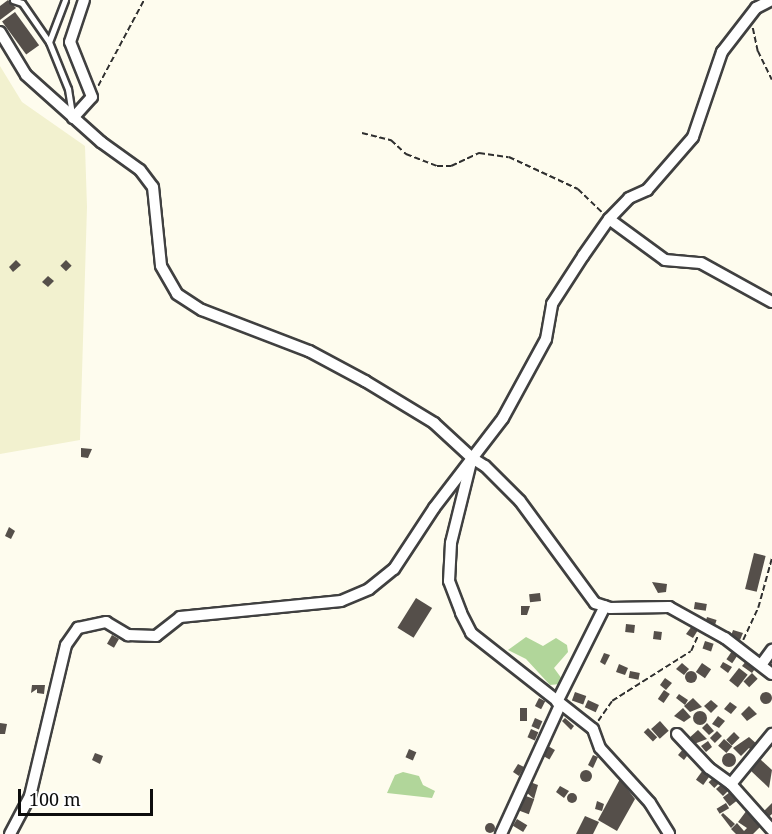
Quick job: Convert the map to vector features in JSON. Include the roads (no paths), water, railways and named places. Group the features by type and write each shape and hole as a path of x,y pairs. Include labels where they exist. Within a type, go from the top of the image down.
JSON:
{"street":[{"path":"73,118 92,97 70,42 84,0"},
{"path":"10,834 30,796 66,645 78,628 106,622 128,635 156,636 180,617 341,601 369,589 394,569 503,418 530,374 546,339 552,304 609,219 629,198 647,190 693,137 722,52 751,15 772,0"},
{"path":"0,32 26,75 73,118 140,170 153,187 161,266 177,294 202,310 309,351 365,381 434,423 472,458 485,466 520,501 596,603 605,606 669,607 739,649 772,674"},
{"path":"609,219 665,260 702,263 772,302"},
{"path":"472,458 451,543 449,581 471,633 593,729 600,748 650,803 669,834"},
{"path":"501,834 605,606"},
{"path":"761,665 772,650"},
{"path":"677,734 709,768 731,784 772,830"},
{"path":"731,784 772,734"}],"lane":[{"path":"13,0 22,3 49,42 68,89 73,118"},
{"path":"49,42 65,0"}]}
